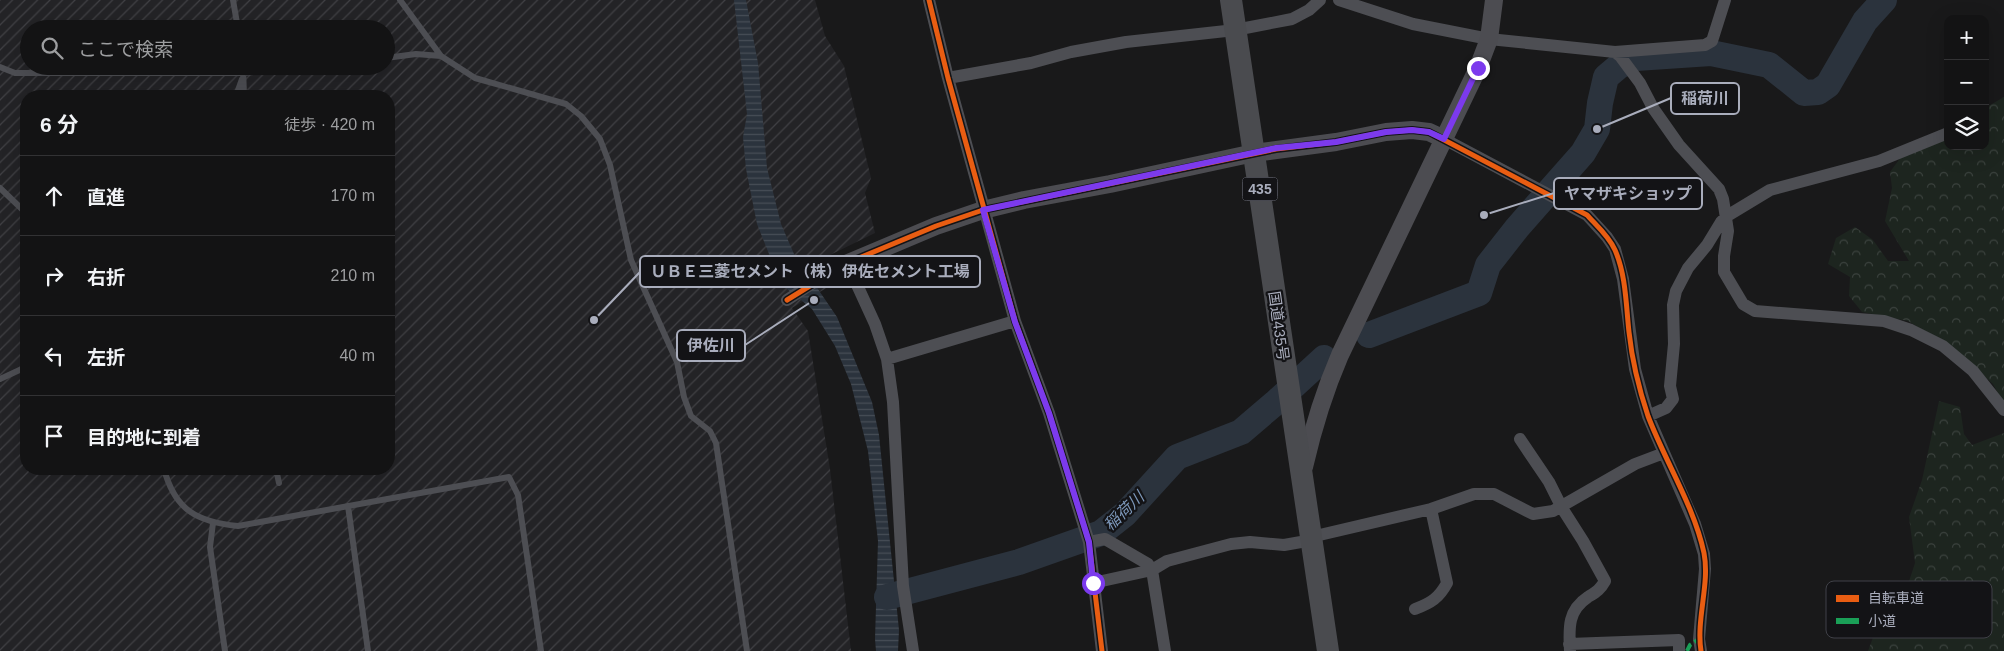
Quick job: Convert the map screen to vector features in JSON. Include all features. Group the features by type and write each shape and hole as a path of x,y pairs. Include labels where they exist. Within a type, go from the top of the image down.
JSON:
{"highway":[{"name":"国道435号","path":"1231,0 1328,651"}],"street":[{"path":"930,0 948,78 1015,322 1049,413 1089,542 1102,651"},
{"path":"948,78 1030,63 1071,52 1126,42 1236,30 1292,19 1309,10 1320,0"},
{"path":"1339,0 1413,24 1489,39 1615,52 1705,45 1712,41 1725,0"},
{"path":"1302,475 1325,389 1350,331 1474,76 1489,39 1494,0"},
{"path":"1615,52 1640,83 1653,108 1679,145 1719,189 1724,200 1728,231 1724,256 1724,272 1743,304 1755,311 1884,321 1911,330 1943,346 1973,371 2004,410"},
{"path":"787,300 840,266 936,226 983,210 1254,153 1412,130 1429,132 1587,214 1607,236 1615,249 1623,279 1635,369 1648,416 1695,524 1704,554 1705,569 1699,639 1701,651"},
{"path":"1648,416 1666,408 1673,399 1670,386 1674,344 1673,305 1676,291 1688,268 1707,245 1720,222 1770,190 1878,161 1944,135"},
{"path":"840,266 875,324 887,359 892,402 903,586 913,651"},
{"path":"887,359 1015,322"},
{"path":"1520,439 1549,482 1604,581 1601,589 1585,599 1574,610 1569,623 1570,648 1679,640 1678,651"},
{"path":"1093,583 1152,570 1167,561 1231,544 1250,542 1284,545 1301,542 1311,537 1431,509 1474,494 1494,494 1533,514 1553,511 1562,508 1635,464 1664,453"},
{"path":"1415,609 1433,602 1441,593 1446,583 1431,509"},
{"path":"1089,542 1105,539 1148,564 1152,570 1165,651"}],"lane":[{"path":"233,0 236,20"},
{"path":"400,0 441,56 474,78 566,104 581,116 600,139 610,164 631,260 677,362 684,397 691,416 710,431 716,443 748,651"},
{"path":"395,57 416,54 441,56"},
{"path":"0,67 20,73"},
{"path":"238,90 242,75"},
{"path":"244,75 244,90"},
{"path":"0,188 20,207"},
{"path":"0,379 20,370"},
{"path":"165,475 167,482 182,506 198,517 213,523 238,526 509,476 518,494 541,651"},
{"path":"277,475 278,482"},
{"path":"348,506 368,651"},
{"path":"213,523 210,547 225,651"}],"shaded area":[{"path":"0,0 815,0 825,36 844,66 871,178 865,193 875,233 830,255 844,278 792,308 808,331 830,469 851,651 0,651"},
{"path":"734,0 746,0 758,63 767,168 781,224 794,254 837,317 872,402 879,435 899,630 898,651 876,651 878,541 868,451 851,384 835,346 812,309 781,284 757,224 746,169 743,137 747,114"}],"green space":[{"path":"2004,97 2004,404 1993,384 1956,351 1908,321 1862,312 1849,296 1850,277 1828,264 1836,238 1855,227 1873,240 1888,261 1909,261 1885,221 1892,188 1890,172 1901,157 1944,139 1944,150 1989,150 1989,106"},
{"path":"1939,401 1960,407 1964,434 1972,445 2004,433 2004,651 1868,651 1873,638 1992,638 1992,581 1909,581 1915,563 1909,517 1922,480"}],"waterway":[{"name":"稲荷川","path":"1369,335 1479,293 1488,265 1517,228 1583,153 1597,129 1606,77 1619,66 1636,58 1711,53 1769,65 1804,93 1818,92 1828,85 1865,21 1884,0"},
{"name":"稲荷川","path":"887,597 1019,562 1101,533 1125,514 1177,457 1241,432 1324,358"}],"marked path":[{"path":"1687,651 1690,645 1699,639"}],"cycle path":[{"path":"929,0 948,78 1015,321 1049,413 1089,542 1102,651"},
{"path":"787,300 847,263 936,226 983,210 1276,149 1336,142 1386,132 1412,130 1429,132 1587,215 1612,245 1619,260 1632,353 1645,406 1693,518 1704,553 1705,577 1700,627 1701,651"}],"place":[{"name":"稲荷川","path":"1597,129"},
{"name":"ヤマザキショップ","path":"1484,215"},
{"name":"伊佐川","path":"814,300"},
{"name":"ＵＢＥ三菱セメント（株）伊佐セメント工場","path":"594,320"}],"route":[{"path":"1093,583 1089,542 1049,413 1015,322 983,210 1276,148 1336,142 1386,132 1412,130 1429,132 1444,139 1478,68"}]}
